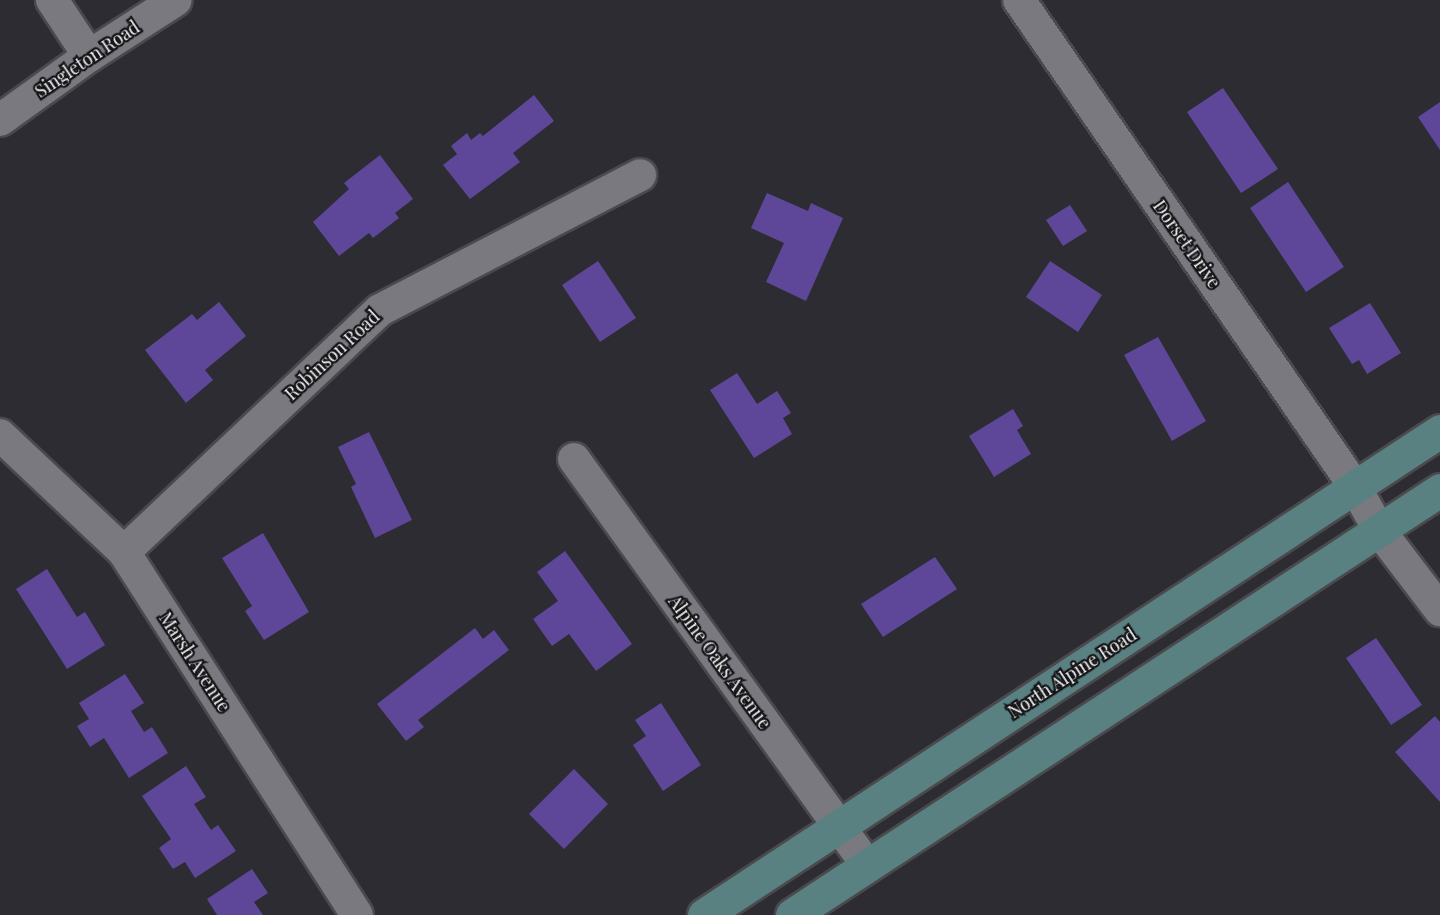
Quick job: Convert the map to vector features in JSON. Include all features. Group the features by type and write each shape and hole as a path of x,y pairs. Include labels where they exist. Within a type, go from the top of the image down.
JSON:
{"main road":[{"name":"North Alpine Road","path":"704,915 1440,431"},
{"path":"792,915 1440,490"}],"street":[{"path":"52,0 89,56"},
{"name":"Singleton Road","path":"0,120 89,56 176,0"},
{"name":"Dorset Drive","path":"1019,0 1355,487 1379,530 1440,610"},
{"name":"Robinson Road","path":"124,552 380,310 640,176"},
{"name":"Marsh Avenue","path":"0,435 124,552 357,915"},
{"name":"Alpine Oaks Avenue","path":"574,459 867,865"}],"building":[{"path":"1223,88 1278,169 1241,193 1187,112"},
{"path":"534,95 554,121 513,153 520,162 470,199 443,165 457,154 451,146 467,133 471,140 480,133 483,136"},
{"path":"1440,102 1440,150 1418,117"},
{"path":"380,155 413,199 395,213 399,218 373,238 369,233 339,256 313,222 349,189 344,183"},
{"path":"1288,182 1344,267 1306,292 1250,208"},
{"path":"767,193 808,211 811,203 843,218 806,301 766,282 784,243 751,228"},
{"path":"1070,205 1087,231 1063,246 1046,220"},
{"path":"598,261 636,318 600,342 562,285"},
{"path":"1050,261 1102,295 1078,332 1026,297"},
{"path":"219,302 246,336 205,370 213,380 186,403 145,350 192,314 197,320"},
{"path":"1370,303 1401,353 1367,374 1359,360 1352,364 1329,328"},
{"path":"1158,337 1206,421 1172,441 1124,355"},
{"path":"737,373 757,404 777,391 791,413 783,418 792,434 754,458 710,390"},
{"path":"1013,409 1023,426 1017,430 1031,454 994,477 969,436"},
{"path":"369,432 412,520 375,538 351,487 356,484 338,447"},
{"path":"263,533 309,612 264,640 245,611 252,606 222,558"},
{"path":"565,551 632,644 596,671 569,634 552,646 533,619 558,601 537,572"},
{"path":"935,557 957,589 883,637 861,604"},
{"path":"47,569 77,617 85,612 105,645 67,669 16,589"},
{"path":"475,628 483,639 494,630 509,650 418,720 424,727 406,741 377,704"},
{"path":"1376,638 1422,705 1391,725 1346,658"},
{"path":"125,674 144,703 131,711 144,732 152,727 168,753 129,778 104,738 90,747 77,726 89,719 79,703"},
{"path":"661,703 701,765 663,791 633,745 646,736 635,720"},
{"path":"1435,716 1440,722 1440,802 1395,752"},
{"path":"186,766 206,797 194,804 211,830 218,825 236,851 195,878 185,862 173,869 159,848 171,839 142,796"},
{"path":"574,769 608,804 564,849 529,814"},
{"path":"252,869 268,893 254,902 263,915 217,915 207,899"}]}
